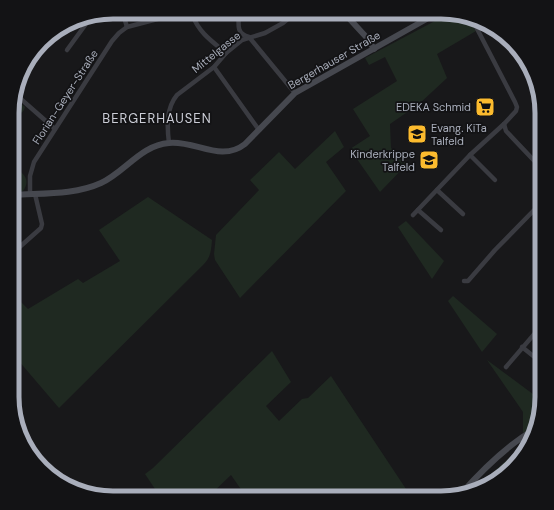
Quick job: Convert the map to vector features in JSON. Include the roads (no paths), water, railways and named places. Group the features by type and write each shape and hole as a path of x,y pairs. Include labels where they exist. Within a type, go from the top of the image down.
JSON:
{"street":[{"path":"125,19 127,27 158,19"},
{"path":"194,19 197,27 206,37 226,53"},
{"path":"239,19 239,31 245,36 249,37 295,93"},
{"name":"Mittelgasse","path":"169,143 169,111 173,99 186,87 214,67 226,53 242,40 265,33 286,19"},
{"path":"350,19 368,38 374,48"},
{"name":"Bergerhauser Straße","path":"169,143 177,143 221,152 231,152 240,148 295,93 426,19"},
{"path":"67,50 87,23"},
{"path":"413,215 470,155 516,111 517,107 476,26"},
{"name":"Florian-Geyer-Straße","path":"19,248 41,228 42,224 33,194 30,176 31,170 55,129 112,41 127,27"},
{"path":"214,67 259,130"},
{"path":"20,99 55,129"},
{"path":"504,124 506,131 535,161"},
{"path":"19,195 76,190 100,184 108,180 145,151 156,146 169,143"},
{"path":"470,155 495,180"},
{"path":"437,190 462,214"},
{"path":"464,281 468,281 495,250 535,209"},
{"path":"418,210 441,230"},
{"path":"506,367 535,333"},
{"path":"522,348 535,358"},
{"path":"468,487 496,458 527,434"}],"place":[{"name":"EDEKA Schmid","path":"485,107"},
{"name":"Evang. KiTa Talfeld","path":"417,134"},
{"name":"Kinderkrippe Talfeld","path":"429,160"}],"district":[{"name":"BERGERHAUSEN","path":"157,118"}]}
